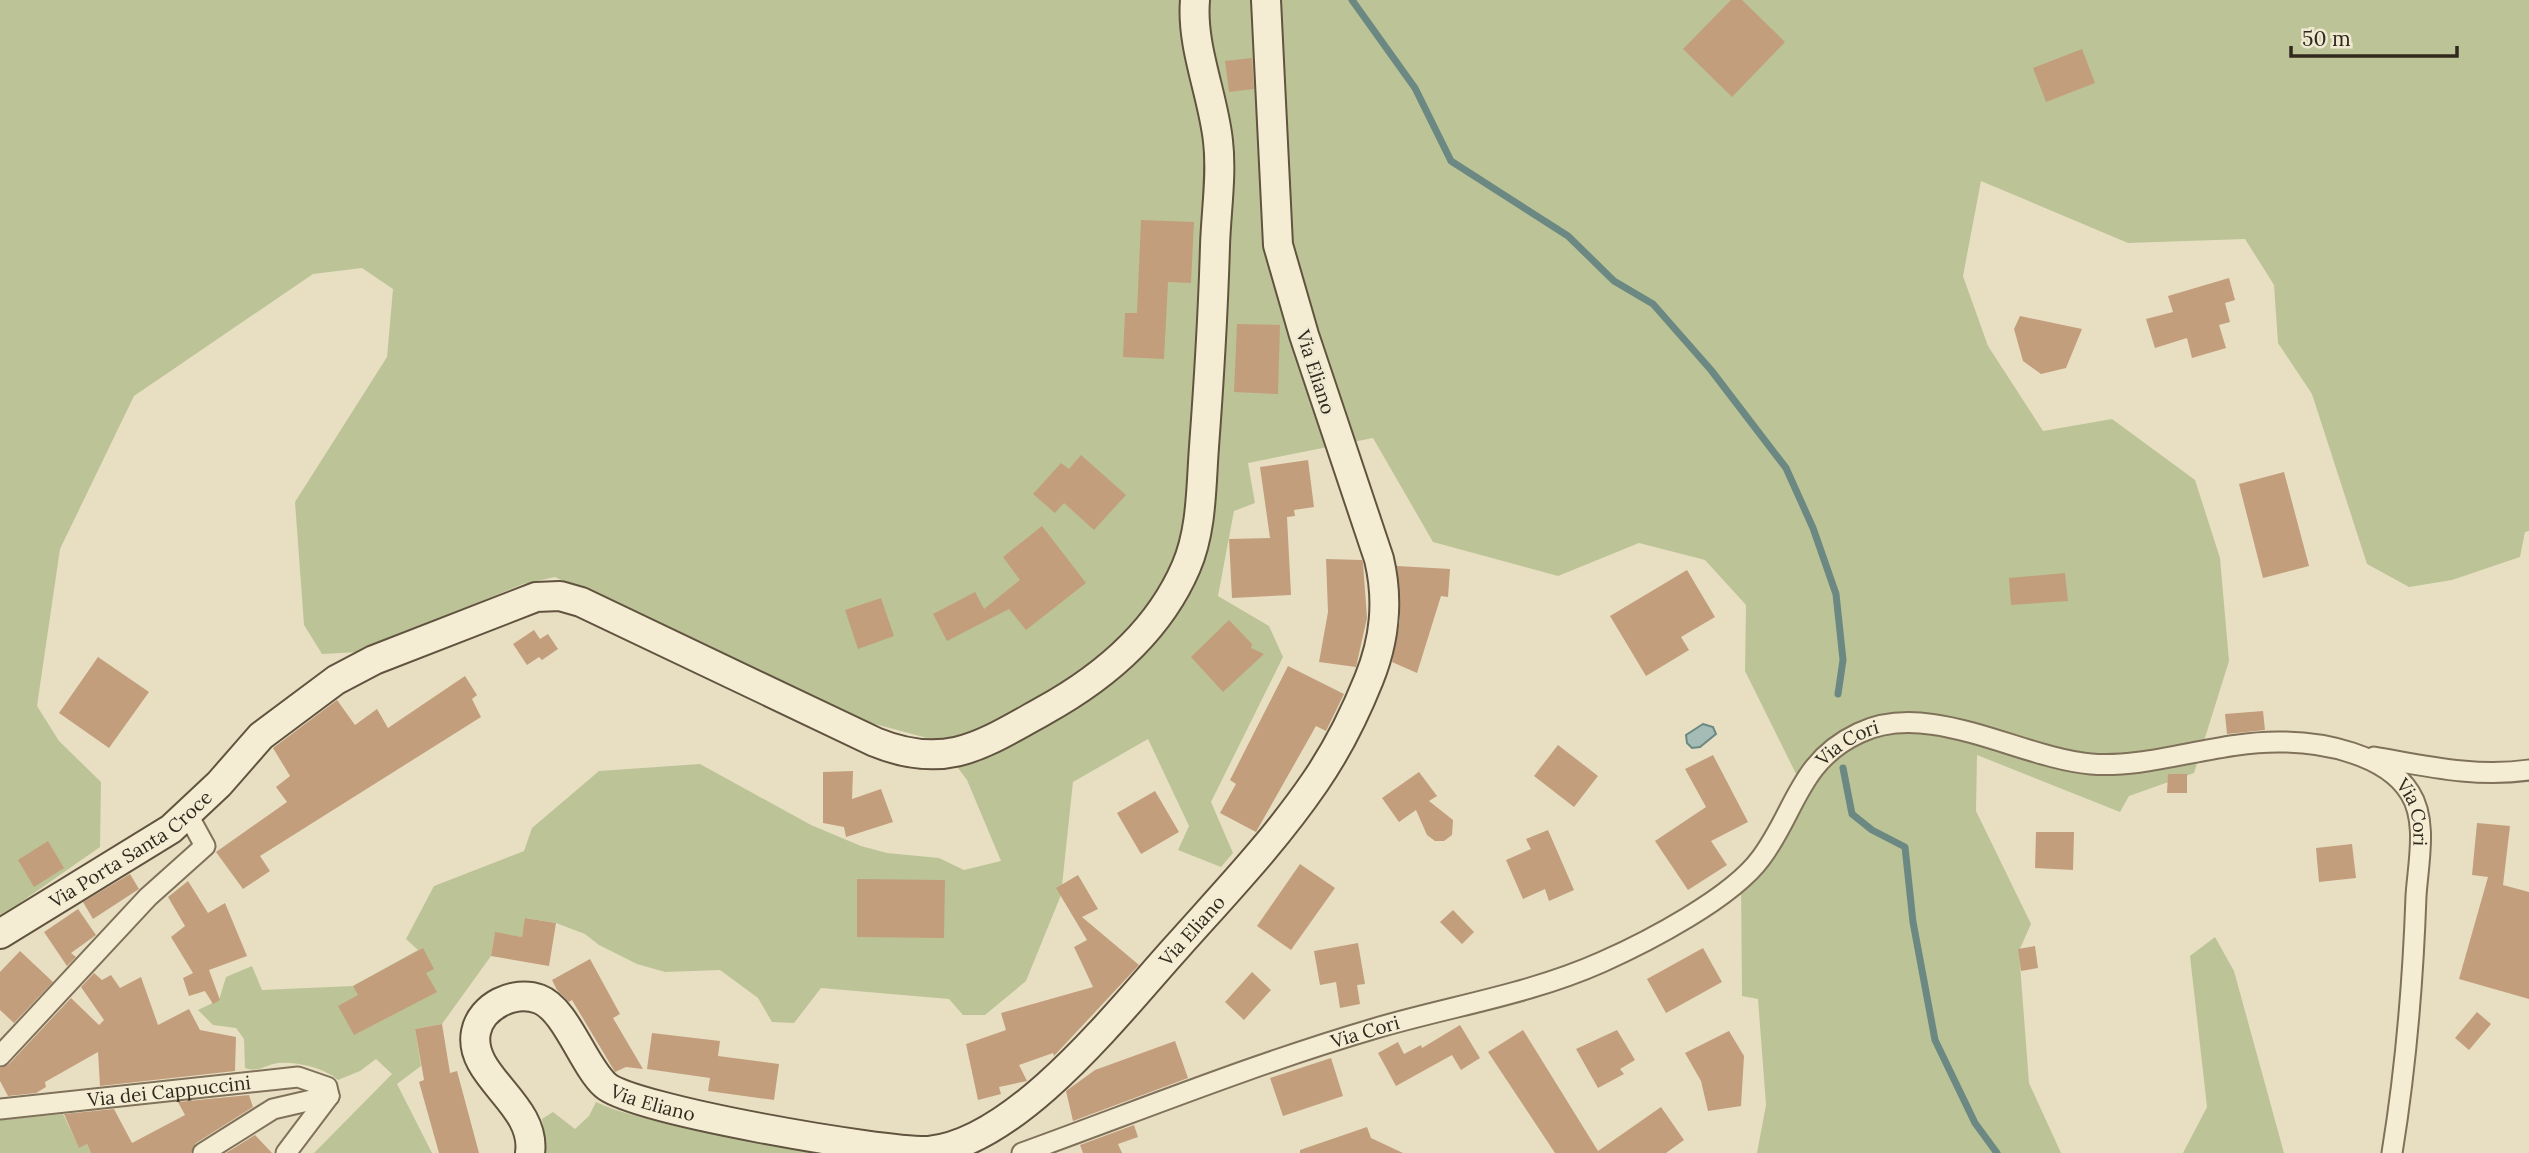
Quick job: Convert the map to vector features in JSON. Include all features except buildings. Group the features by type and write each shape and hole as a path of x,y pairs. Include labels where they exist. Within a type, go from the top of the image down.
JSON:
{"street":[{"name":"Via Porta Santa Croce","path":"0,934 152,842 188,815 279,721 346,674 512,604 546,596 581,602 875,742 907,752 940,754 976,747 1067,698 1104,673 1139,639 1175,588 1190,556 1198,517 1213,322 1219,153 1199,47 1195,0"},
{"name":"Via Eliano","path":"530,1153 531,1141 526,1124 487,1069 475,1045 476,1030 488,1010 504,1000 527,997 539,999 554,1011 603,1084 624,1096 816,1139 913,1152 940,1149 985,1130 1048,1083 1099,1037 1253,864 1305,797 1332,755 1362,696 1376,658 1386,606 1382,571 1304,335 1276,235 1273,100 1266,0"},
{"name":"Via Cori","path":"1022,1153 1356,1034 1512,995 1611,958 1665,929 1741,880 1762,857 1801,784 1818,762 1839,743 1879,725 1906,723 1942,728 2009,743 2073,762 2096,765 2262,742 2306,743 2346,752 2379,766 2402,782 2414,802 2419,827 2409,1032 2392,1153"},
{"path":"2346,752 2462,772 2495,774 2529,771"},
{"path":"0,1056 148,897 205,846 188,815"},
{"name":"Via dei Cappuccini","path":"0,1108 298,1077 320,1082 327,1087 329,1096"},
{"path":"203,1153 273,1109 329,1096"},
{"path":"286,1153 329,1096"}],"green space":[{"path":"0,0 2529,0 2529,531 2525,532 2520,557 2452,580 2409,587 2367,564 2312,394 2278,343 2274,285 2245,239 2128,243 1981,181 1963,276 1988,346 2043,431 2112,419 2195,480 2220,558 2229,661 2194,773 2129,796 2120,812 1977,755 1976,811 2031,924 2019,951 2029,1083 2061,1153 1757,1153 1766,1105 1758,999 1742,996 1741,880 1801,784 1745,671 1746,605 1705,560 1639,543 1558,576 1433,542 1373,438 1248,463 1255,503 1234,511 1218,596 1269,626 1283,657 1211,802 1233,853 1221,867 1178,850 1189,826 1148,739 1073,782 1061,895 1026,981 985,1015 963,1015 949,999 821,988 794,1023 772,1022 758,998 720,970 665,972 637,964 599,945 585,934 556,923 526,918 522,937 495,933 491,956 442,1024 415,1029 421,1066 397,1084 432,1153 314,1153 392,1074 376,1059 360,1071 338,1080 318,1069 293,1063 278,1063 254,1070 245,1068 244,1039 236,1028 213,1025 198,1010 219,1000 226,977 252,966 262,990 353,986 418,950 406,939 434,886 524,851 532,828 599,771 700,764 811,825 861,846 887,853 939,858 964,870 1001,861 967,780 938,741 849,717 555,577 523,584 359,652 322,654 304,625 295,502 387,357 393,289 362,268 313,274 134,396 60,549 37,706 59,741 101,782 100,847 14,907 0,943"},
{"path":"2215,937 2234,971 2284,1153 2183,1153 2207,1107 2190,956"},
{"path":"596,1102 637,1116 708,1133 845,1153 543,1153 545,1142 542,1119 553,1112 575,1129 589,1116"},
{"path":"63,1114 79,1147 87,1144 91,1153 0,1153 0,1120"}],"water":[{"path":"1703,724 1713,727 1716,734 1700,747 1692,748 1687,743 1686,735"}],"waterway":[{"path":"1352,0 1415,88 1451,161 1568,236 1614,281 1653,304 1711,370 1786,468 1813,528 1836,594 1843,660 1838,694"},
{"path":"1843,768 1852,814 1872,830 1905,847 1913,922 1935,1040 1975,1123 1997,1153"}]}
